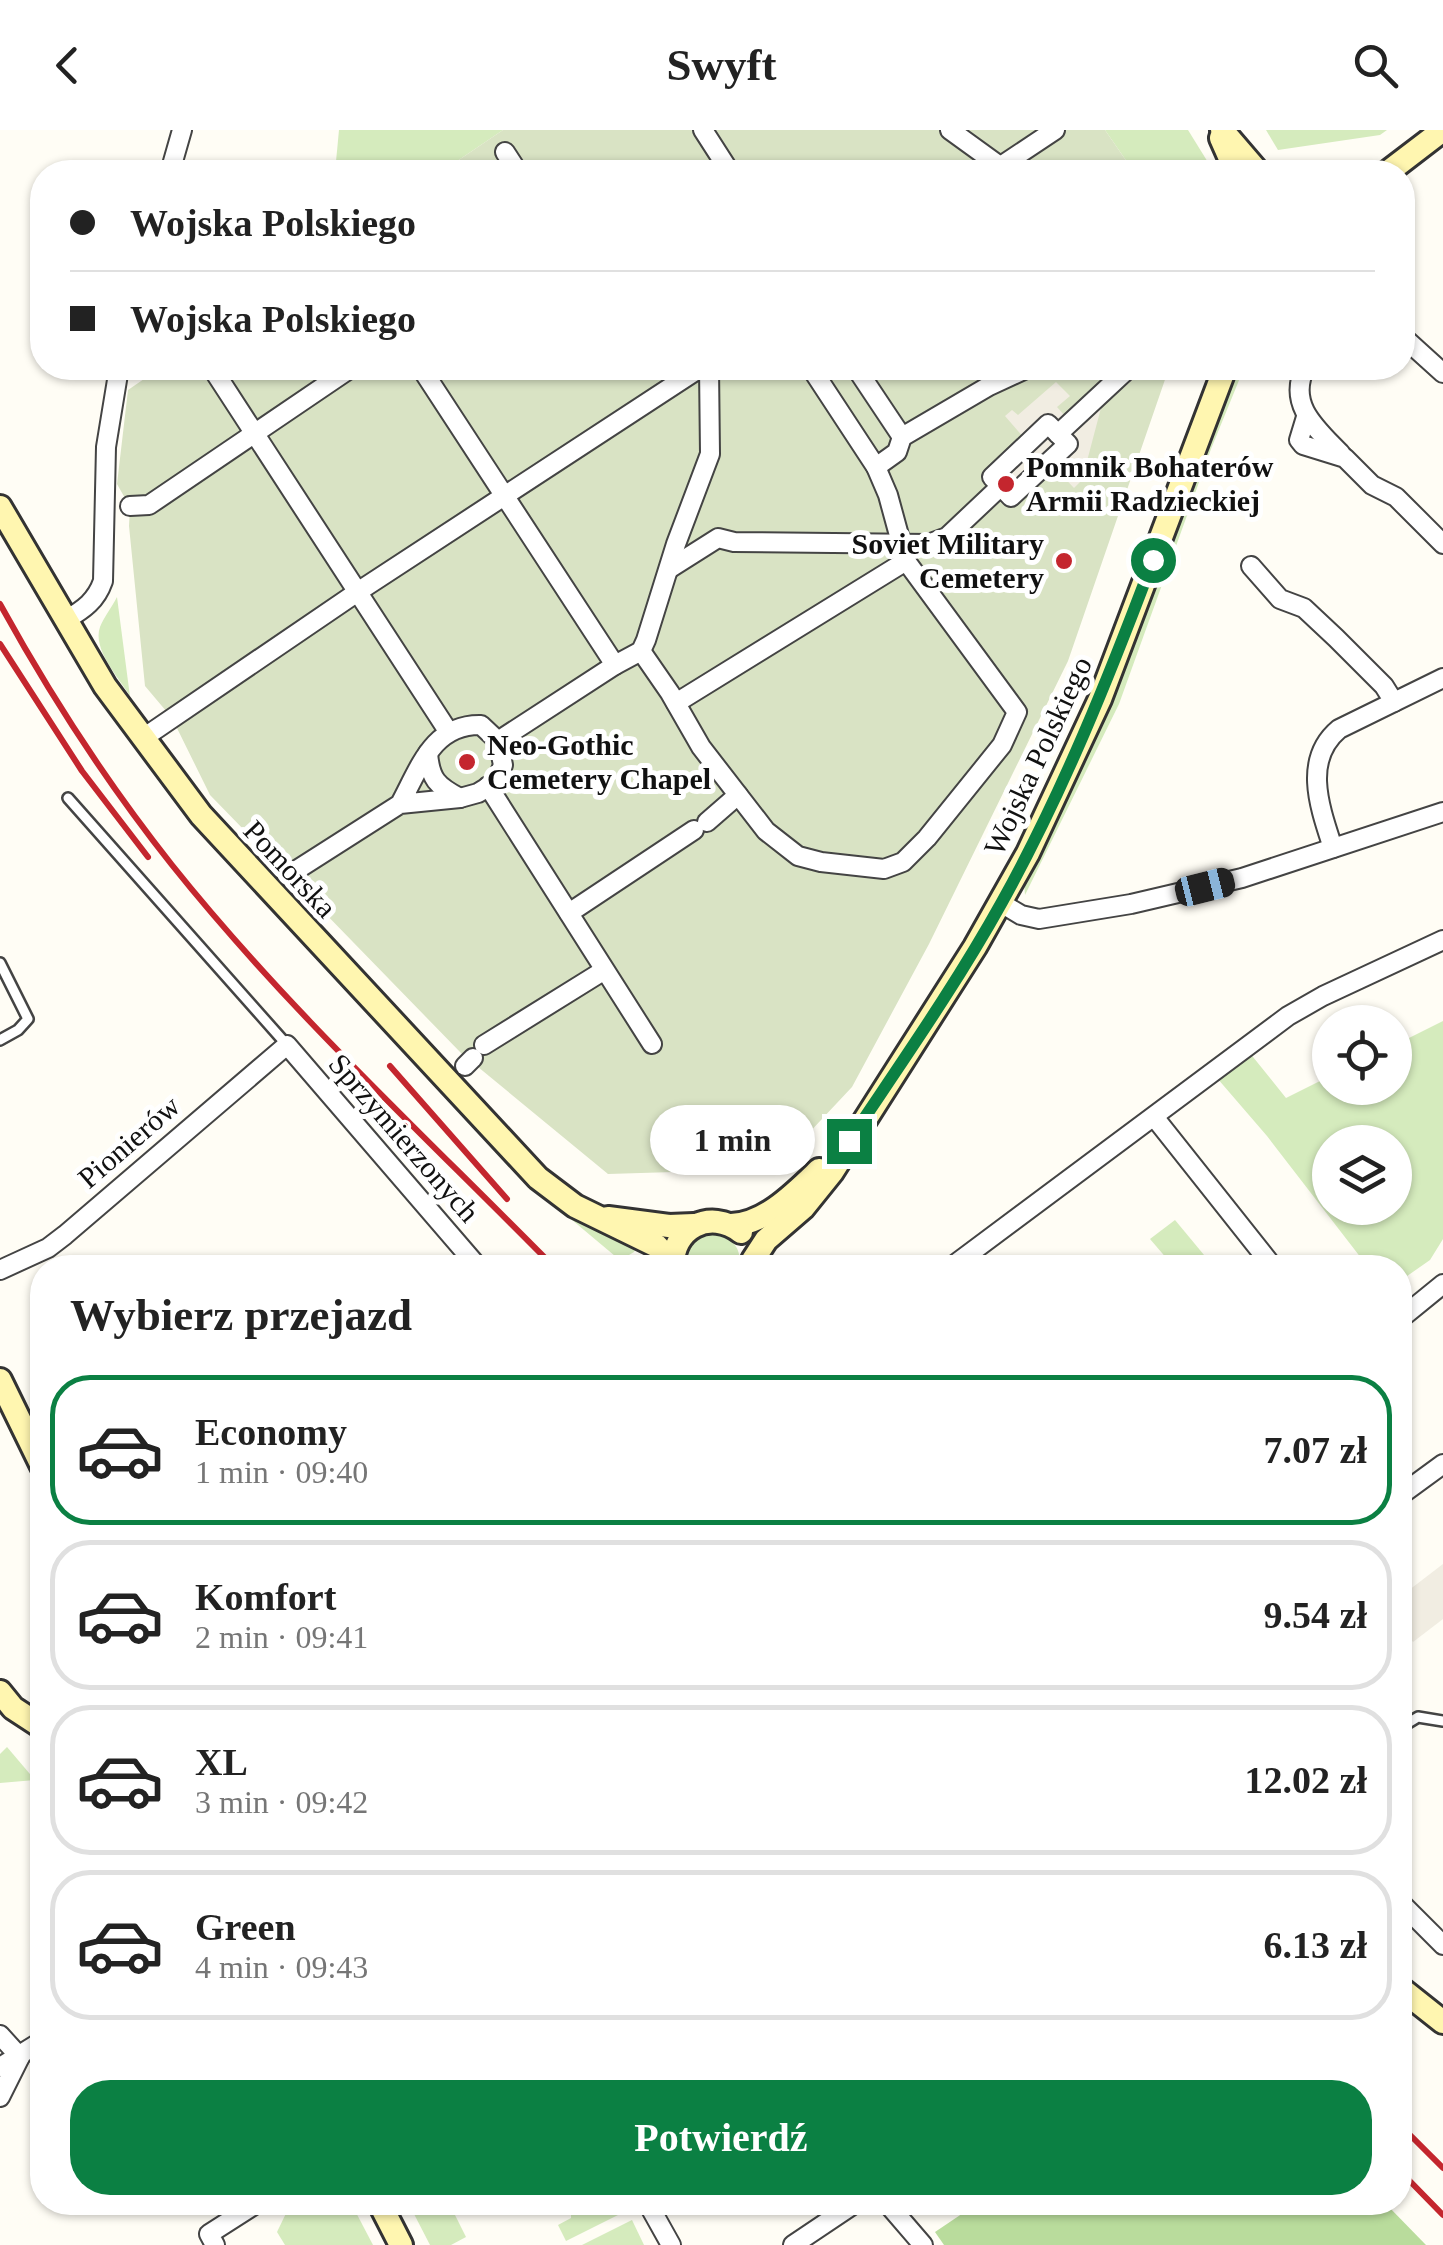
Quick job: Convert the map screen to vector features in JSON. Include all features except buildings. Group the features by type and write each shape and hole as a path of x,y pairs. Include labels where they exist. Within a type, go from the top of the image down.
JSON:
{"main road":[{"path":"1220,130 1231,160"},
{"path":"1220,130 1247,160"},
{"path":"1404,160 1443,130"},
{"name":"Wojska Polskiego","path":"758,1255 766,1240 816,1194 1001,903 1060,790 1100,700 1220,380"},
{"name":"Pomorska","path":"0,507 142,739 230,849 538,1178 567,1201 657,1246 665,1255"},
{"name":"Wojska Polskiego","path":"694,1226 715,1220 731,1224 752,1222 793,1194 849,1141"},
{"name":"Pomorska","path":"600,1217 694,1226"},
{"path":"731,1224 747,1240 751,1255"},
{"path":"675,1255 678,1241 694,1226"},
{"path":"0,1380 30,1441"},
{"path":"0,1692 12,1708 30,1721"},
{"path":"1412,1997 1443,2022"},
{"path":"386,2215 401,2245"}],"street":[{"path":"173,160 182,130"},
{"path":"703,130 722,160"},
{"path":"950,130 987,160"},
{"path":"1015,160 1055,130"},
{"path":"505,152 510,160"},
{"path":"1415,348 1443,374"},
{"path":"66,620 87,608 104,581 106,447 118,380"},
{"path":"220,380 448,732"},
{"path":"130,506 149,505 333,380"},
{"path":"430,380 615,665"},
{"path":"152,732 359,590 681,380"},
{"path":"498,740 641,651 710,454 709,380"},
{"path":"641,651 701,747 766,831 798,856 884,869 904,862 1002,745 1017,712 906,561 876,467 820,380"},
{"path":"864,380 902,437"},
{"path":"876,467 897,452 902,437 1001,380"},
{"path":"1058,434 1116,380"},
{"path":"1303,380 1299,400 1306,417 1299,440 1303,445 1345,458 1372,485 1396,498 1443,544"},
{"path":"1048,424 1058,434 1068,444 1011,497 992,476 1048,424"},
{"path":"669,568 718,538 734,542 928,544 946,537 1001,486"},
{"path":"676,703 906,561"},
{"path":"1250,566 1280,599 1304,608 1336,638 1384,686 1394,702"},
{"path":"1333,848 1317,789 1319,754 1328,738 1443,678"},
{"path":"295,871 400,804 460,798 496,782 503,765 498,740 482,725 462,725 448,732 428,752 400,804"},
{"path":"428,752 429,774 438,786 460,798"},
{"path":"488,786 652,1044"},
{"path":"569,913 700,826 738,795"},
{"path":"1001,903 1021,916 1039,919 1131,904 1242,878 1443,812"},
{"path":"968,1255 1288,1016 1443,940"},
{"path":"474,1057 603,971"},
{"name":"Sprzymierzonych","path":"287,1044 467,1255"},
{"name":"Pionierów","path":"33,1255 65,1235 287,1044"},
{"path":"1155,1118 1264,1255"},
{"name":"Pionierów","path":"0,1270 30,1256"},
{"path":"1412,1309 1443,1284"},
{"path":"1412,1487 1443,1464"},
{"path":"1412,1914 1443,1945"},
{"path":"0,2035 20,2056"},
{"path":"0,2067 30,2050"},
{"path":"0,2098 20,2056"},
{"path":"212,2240 243,2215"},
{"path":"654,2215 671,2245"},
{"path":"792,2245 838,2215"},
{"path":"897,2215 923,2245"}],"lane":[{"path":"68,798 287,1044"},
{"path":"0,962 28,1019 0,1040"},
{"path":"1412,1721 1418,1717 1443,1721"}],"green space":[{"path":"339,130 503,130 459,160 336,160"},
{"path":"503,130 1105,130 1126,160 459,160"},
{"path":"1105,130 1188,130 1207,160 1126,160"},
{"path":"1266,130 1387,130 1380,135 1278,150"},
{"path":"143,380 1165,380 1068,661 929,944 852,1087 775,1169 608,1174 461,1053 210,795 172,718 145,686 130,507 117,484 128,390"},
{"path":"1231,380 1239,380 1119,704 1025,895 1024,883 1050,838 1105,717"},
{"path":"117,597 130,696 100,645 102,623"},
{"path":"1443,1021 1443,1239 1430,1260 1412,1273 1412,1255 1359,1255 1336,1225 1412,1225 1412,1125 1312,1125 1312,1194 1217,1078 1249,1052 1286,1098 1312,1085 1312,1105 1412,1105 1412,1036"},
{"path":"553,1204 574,1217 638,1243 629,1255 614,1255"},
{"path":"1175,1220 1204,1255 1164,1255 1150,1239"},
{"path":"717,1233 728,1238 739,1255 688,1255 694,1243"},
{"path":"7,1747 30,1774 30,1780 0,1783 0,1754"},
{"path":"285,2215 357,2215 373,2245 285,2245 277,2232"},
{"path":"415,2215 455,2215 466,2237 451,2245 430,2245"},
{"path":"618,2215 566,2241 558,2225 571,2218"},
{"path":"960,2215 1397,2215 1426,2245 944,2245 935,2232"},
{"path":"632,2220 644,2245 582,2245"}],"shaded area":[{"path":"1106,380 1132,380 1101,408 1082,480 1074,488 1054,467 1013,507 1003,497 956,540 1025,439 1005,416 1012,410 1018,415 1056,382 1070,396 1057,407 1065,416"},
{"path":"1443,1564 1443,1619 1413,1642 1412,1641 1412,1588"}],"railway":[{"path":"0,604 102,770 216,918 358,1071 542,1255"},
{"path":"0,644 82,771 148,857"},
{"path":"390,1066 507,1199"},
{"path":"1412,2137 1443,2168"},
{"path":"1412,2183 1443,2215"}],"place":[{"name":"Pomnik Bohaterów Armii Radzieckiej","path":"1006,484"},
{"name":"Soviet Military Cemetery","path":"1064,561"},
{"name":"Neo-Gothic Cemetery Chapel","path":"467,762"}],"route":[{"path":"849,1141 976,947 1028,853 1084,739 1153,560"}]}
